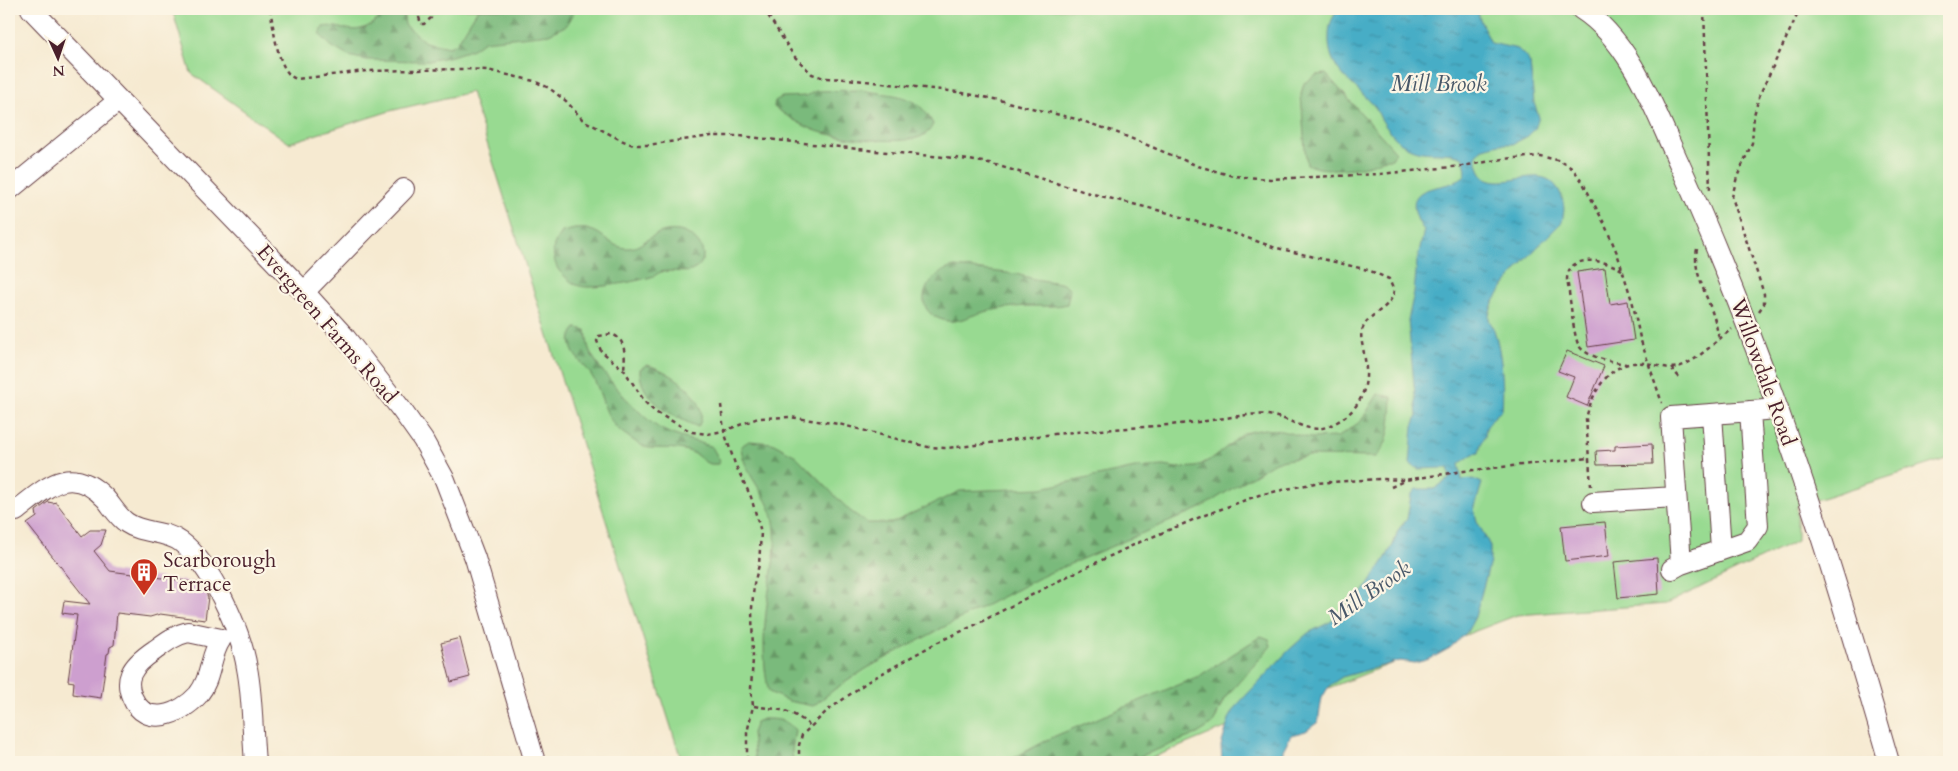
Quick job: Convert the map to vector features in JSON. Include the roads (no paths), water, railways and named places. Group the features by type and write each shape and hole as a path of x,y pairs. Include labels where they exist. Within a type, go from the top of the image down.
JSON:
{"street":[{"name":"Evergreen Farms Road","path":"31,9 304,292 344,336 423,440 445,480 475,558 534,762"},
{"name":"Willowdale Road","path":"1581,9 1598,21 1621,47 1642,85 1706,224 1778,409 1858,655 1889,762"},
{"path":"9,190 119,100"},
{"path":"304,292 404,189"},
{"path":"1750,411 1758,526 1747,541 1676,567 1676,496 1671,417 1750,411 1778,409"},
{"path":"1712,414 1721,550"},
{"path":"16,510 55,482 72,480 87,485 105,498 127,523 133,527 174,538 189,549 205,567 213,581 229,636 248,669 255,762"},
{"path":"1593,502 1676,496"},
{"path":"196,633 229,636 213,653 208,680 194,699 171,714 154,715 144,712 139,708 130,693 130,679 134,668 145,656 180,634 196,633"}],"water":[{"name":"Mill Brook","path":"1339,9 1477,10 1491,43 1518,49 1530,63 1534,103 1539,117 1535,129 1528,136 1513,144 1500,144 1483,148 1476,156 1479,169 1482,175 1488,179 1497,181 1535,177 1551,181 1562,197 1564,205 1563,217 1562,222 1506,283 1491,309 1489,319 1497,339 1501,359 1502,410 1486,428 1479,453 1473,454 1459,464 1462,480 1473,479 1482,483 1474,510 1477,521 1490,546 1490,562 1475,617 1467,632 1450,648 1430,659 1415,663 1400,661 1342,677 1329,686 1322,698 1318,722 1306,731 1291,735 1283,750 1283,762 1222,762 1221,746 1229,719 1237,705 1289,650 1308,633 1330,622 1360,597 1393,545 1398,530 1407,519 1411,495 1416,489 1434,489 1450,478 1448,468 1418,469 1410,464 1413,426 1417,416 1408,320 1424,230 1419,224 1414,202 1423,191 1457,181 1464,177 1466,170 1463,157 1417,151 1406,147 1393,135 1375,107 1337,68 1333,59 1329,36 1333,18"}],"place":[{"name":"Scarborough Terrace","path":"144,596"}]}
